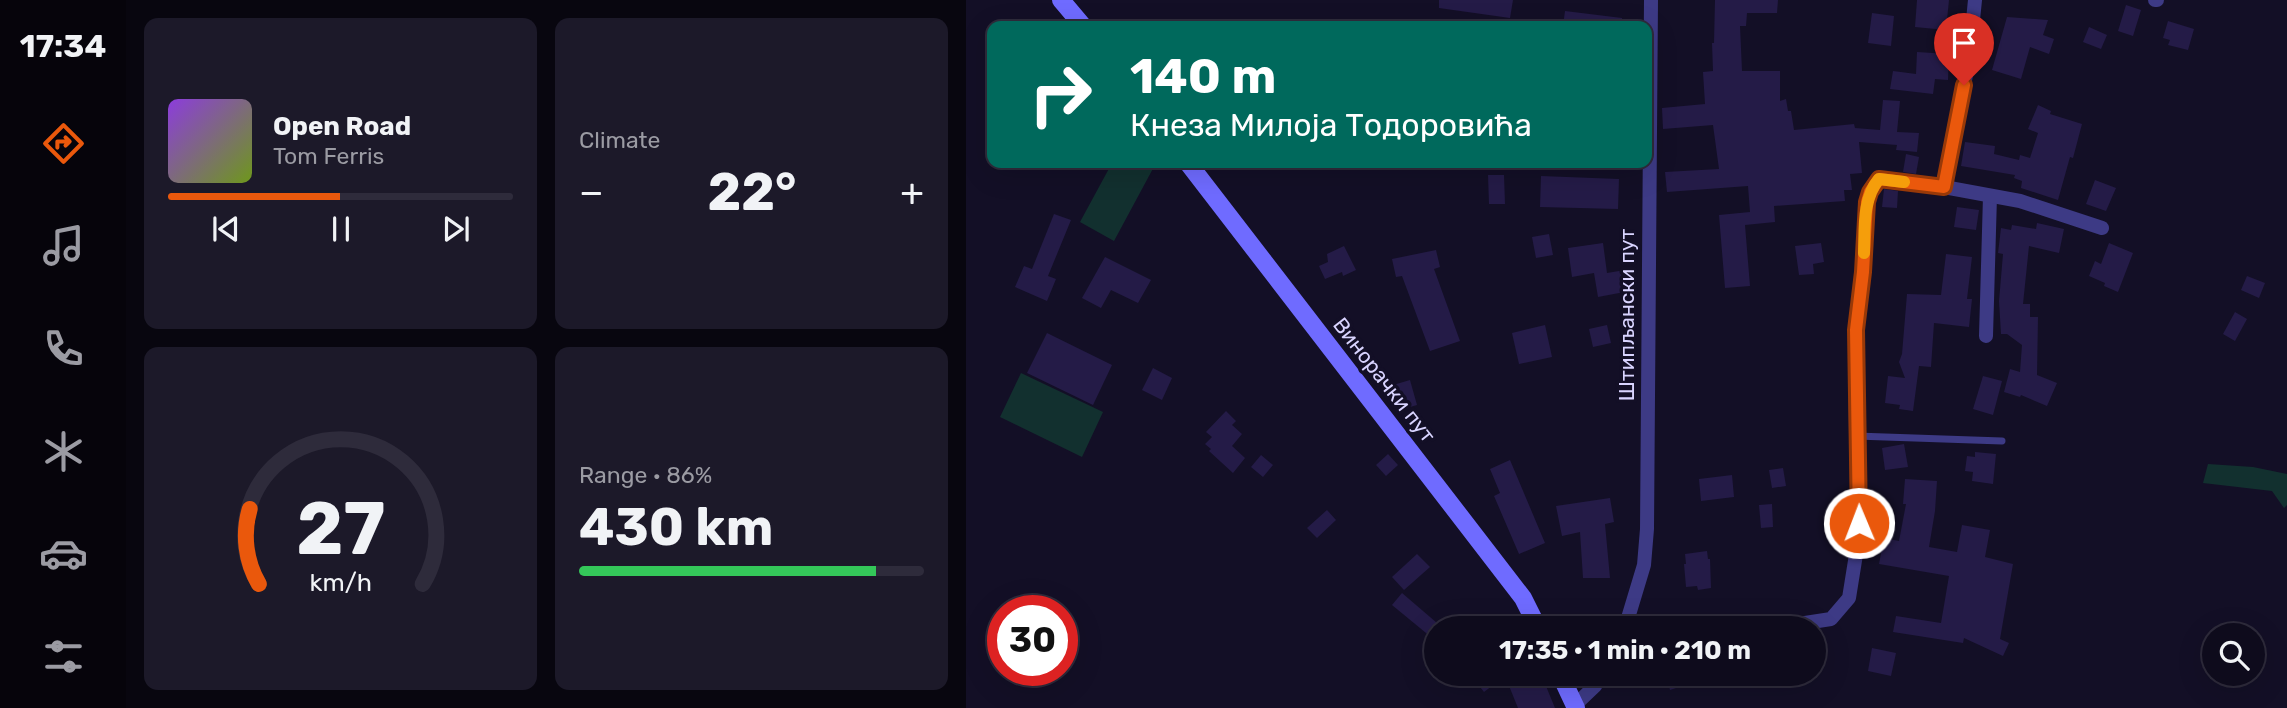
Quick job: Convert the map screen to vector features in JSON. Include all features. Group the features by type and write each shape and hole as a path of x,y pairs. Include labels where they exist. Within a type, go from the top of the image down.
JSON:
{"street":[{"path":"1061,0 1079,21"},
{"name":"Штипљански пут","path":"1651,0 1651,21"},
{"path":"1944,187 1969,60 1975,0"},
{"name":"Винорачки пут","path":"1192,168 1523,598 1532,616"},
{"name":"Штипљански пут","path":"1629,616 1644,565 1647,529 1650,168"},
{"path":"1826,620 1831,619 1849,598 1858,542 1860,504 1856,436 1856,330 1870,192 1879,179 1944,187 2038,205 2102,228"},
{"path":"1986,336 1990,196"},
{"path":"1565,686 1574,707 1595,686"}],"lane":[{"path":"1856,436 2001,441"}],"green space":[{"path":"1109,168 1153,168 1114,241 1080,222"},
{"path":"1021,373 1103,412 1082,457 1000,417"},
{"path":"2208,464 2253,467 2287,474 2287,505 2284,508 2272,491 2203,483"}],"building":[{"path":"1439,0 1513,0 1510,18 1439,8"},
{"path":"1715,0 1778,0 1777,13 1747,13 1746,26 1740,26 1742,71 1780,71 1780,101 1786,99 1794,130 1854,124 1855,128 1880,130 1883,100 1900,101 1897,132 1919,133 1917,152 1896,150 1897,145 1859,142 1862,173 1850,174 1852,190 1844,190 1845,201 1774,206 1775,222 1745,225 1750,286 1725,288 1719,215 1750,212 1748,186 1667,192 1665,172 1719,169 1713,125 1663,129 1662,108 1705,104 1703,72 1713,71"},
{"path":"1917,0 1949,0 1946,30 1915,27"},
{"path":"2126,5 2141,10 2133,36 2118,31"},
{"path":"1565,11 1622,18 1622,21 1564,21"},
{"path":"1872,13 1894,16 1891,46 1868,43"},
{"path":"2007,17 2048,20 2043,35 2054,39 2049,54 2030,47 2021,79 1992,70"},
{"path":"2168,21 2194,29 2188,50 2168,45 2170,40 2163,38"},
{"path":"2089,27 2107,35 2101,49 2083,42"},
{"path":"1917,52 1949,54 1948,80 1935,79 1933,94 1890,89 1893,71 1916,74"},
{"path":"2038,105 2051,111 2050,114 2082,124 2058,200 2021,188 2022,181 2014,178 2015,175 1961,166 1965,142 1995,146 1994,154 2019,160 2020,155 2030,158 2038,133 2028,129"},
{"path":"1906,154 1919,157 1916,174 1903,172"},
{"path":"1488,175 1504,175 1505,204 1489,204"},
{"path":"1541,176 1619,179 1618,209 1540,207"},
{"path":"2095,180 2116,188 2106,211 2086,204"},
{"path":"1884,189 1898,191 1897,208 1882,207"},
{"path":"1957,207 1979,210 1976,230 1954,227"},
{"path":"1054,214 1071,220 1048,276 1056,279 1047,301 1015,287 1024,266 1032,269"},
{"path":"2037,223 2064,229 2059,253 2029,246 2023,304 2030,304 2030,317 2038,317 2037,375 2057,383 2047,406 2021,395 2020,397 2004,392 2010,369 2020,372 2022,345 2007,334 2001,334 1999,301 2003,254 1998,253 2001,228 2011,230 2012,225 2036,229"},
{"path":"1549,234 1553,255 1536,258 1532,237"},
{"path":"1603,243 1607,273 1631,269 1635,290 1598,297 1594,273 1572,277 1568,248"},
{"path":"1821,243 1824,262 1813,264 1814,274 1799,275 1795,246"},
{"path":"2109,243 2133,253 2118,292 2089,276 2095,261 2101,264"},
{"path":"1344,246 1356,270 1343,276 1342,272 1325,279 1319,266 1328,262 1327,254"},
{"path":"1436,250 1440,267 1434,269 1460,341 1430,351 1402,276 1396,277 1392,259"},
{"path":"1946,254 1972,257 1967,299 1972,299 1969,327 1934,323 1931,367 1919,366 1913,411 1899,409 1900,405 1885,403 1888,376 1905,378 1899,362 1907,294 1941,295"},
{"path":"1105,257 1151,280 1138,303 1111,290 1101,308 1082,298"},
{"path":"2247,276 2265,283 2259,298 2241,290"},
{"path":"2235,312 2247,319 2235,341 2223,334"},
{"path":"1545,325 1552,357 1519,364 1512,333"},
{"path":"1607,325 1611,343 1593,347 1589,329"},
{"path":"1047,333 1112,365 1093,405 1027,373"},
{"path":"1153,368 1172,378 1162,400 1142,390"},
{"path":"1983,376 2002,381 1993,415 1973,409"},
{"path":"1410,380 1417,405 1400,410 1393,385"},
{"path":"1226,411 1236,421 1232,425 1242,434 1232,446 1245,458 1233,473 1205,444 1212,437 1206,432"},
{"path":"1904,444 1908,467 1885,470 1882,448"},
{"path":"1975,452 1996,454 1993,484 1972,481 1973,472 1965,471 1967,456 1975,457"},
{"path":"1388,454 1398,465 1386,476 1376,465"},
{"path":"1261,455 1273,465 1263,477 1251,467"},
{"path":"1510,460 1545,543 1519,554 1494,496 1500,493 1490,469"},
{"path":"1783,468 1786,486 1772,488 1769,470"},
{"path":"1732,475 1734,497 1701,501 1699,479"},
{"path":"1905,479 1937,481 1929,547 1957,552 1962,525 1990,530 1985,557 2013,564 2000,639 2009,643 2003,656 1964,638 1963,643 1893,632 1896,616 1941,623 1949,576 1879,564 1884,538 1899,541 1906,504 1903,504"},
{"path":"1610,498 1614,522 1605,524 1610,578 1583,578 1580,532 1562,536 1556,506"},
{"path":"1772,504 1773,527 1761,528 1759,505"},
{"path":"1327,510 1336,520 1317,538 1307,528"},
{"path":"1707,551 1710,559 1711,588 1698,590 1697,586 1686,587 1685,554"},
{"path":"1417,554 1430,567 1404,590 1392,577"},
{"path":"1402,593 1429,616 1424,616 1424,631 1392,605"},
{"path":"1872,648 1896,653 1891,676 1868,671"},
{"path":"1479,686 1492,686 1484,692"},
{"path":"1509,686 1546,686 1555,708 1518,708"}],"slow traffic":[{"path":"1864,253 1867,202 1873,185 1879,179 1904,182"}],"route":[{"path":"1859,523 1856,330 1867,202 1873,185 1879,179 1944,187 1964,85"}]}
